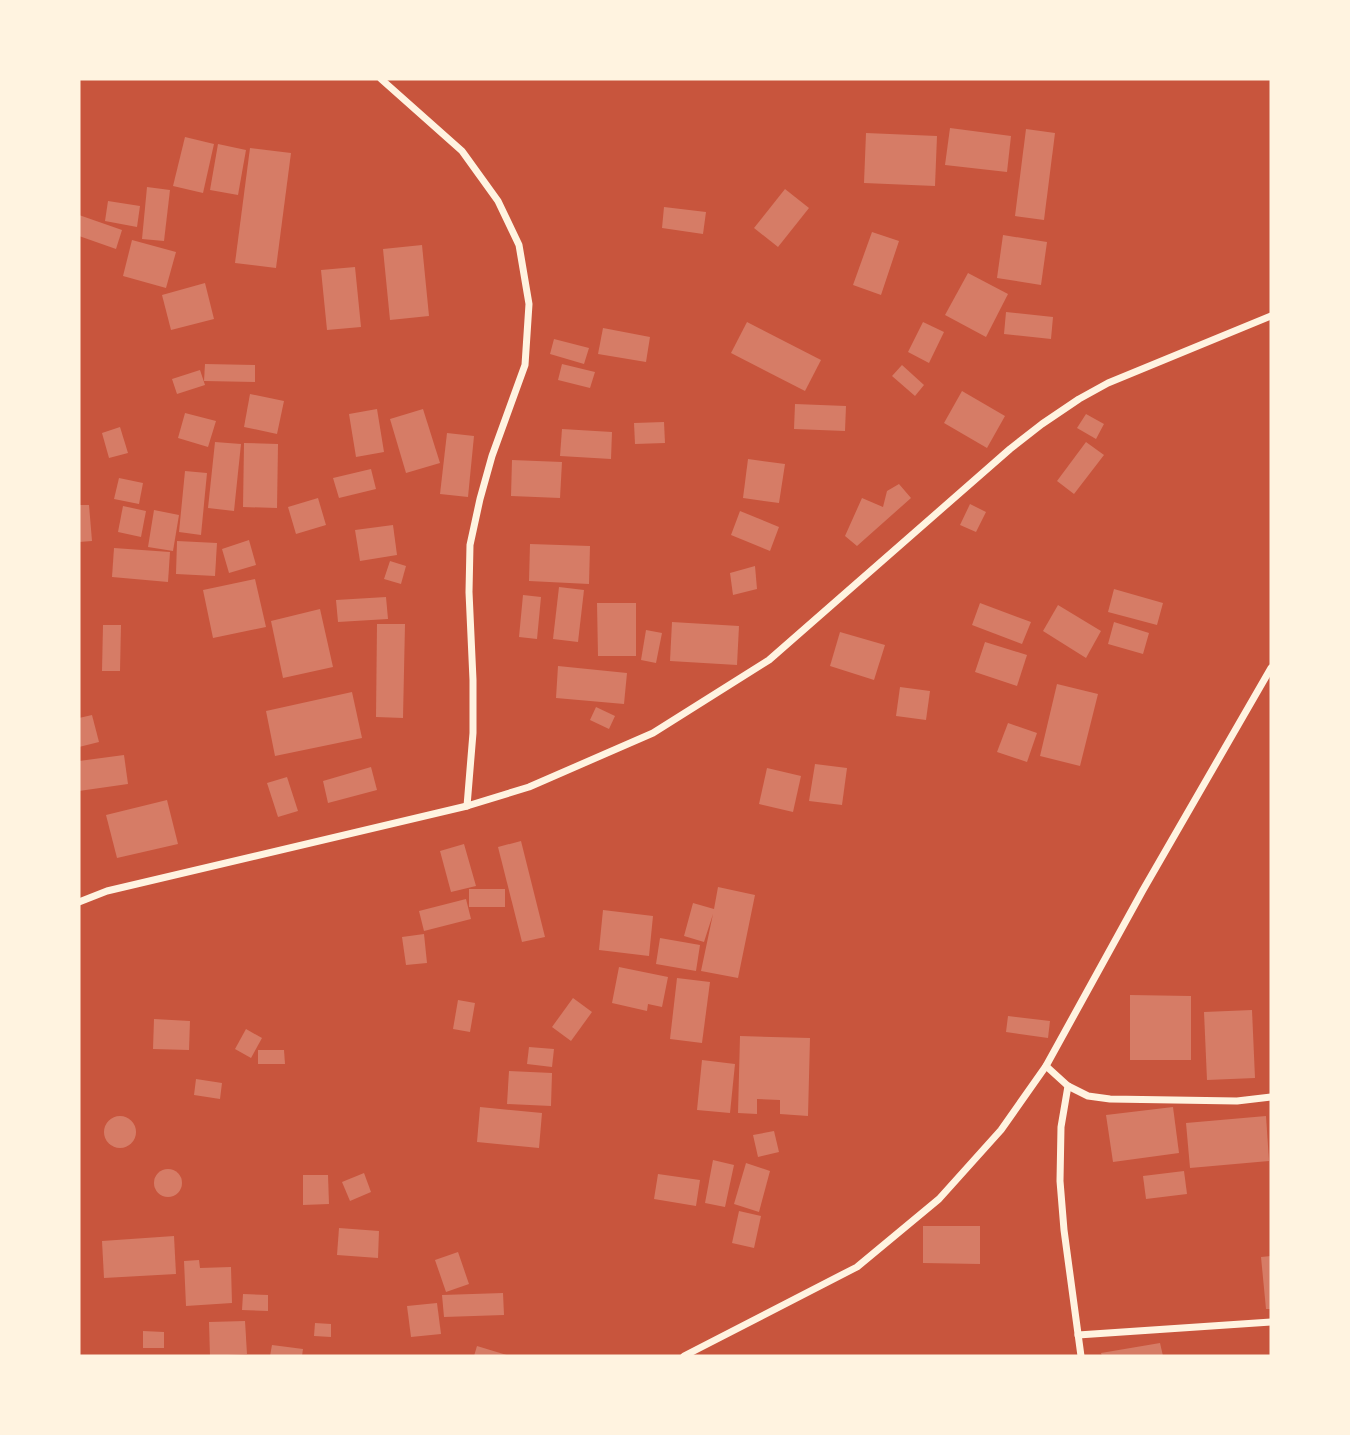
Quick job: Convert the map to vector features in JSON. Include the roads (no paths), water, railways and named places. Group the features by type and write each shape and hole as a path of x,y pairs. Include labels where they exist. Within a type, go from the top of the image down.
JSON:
{"street":[{"path":"381,79 462,151 498,201 519,245 529,304 525,365 492,456 470,545 474,733 467,806"},
{"path":"79,902 107,891 467,806 529,787 653,733 769,660 1010,449 1079,399 1108,383 1271,316"},
{"path":"684,1356 857,1267 939,1199 1001,1130 1046,1066 1143,890 1271,668"},
{"path":"1046,1066 1068,1086 1088,1096 1110,1099 1237,1101 1271,1097"},
{"path":"1068,1086 1062,1127 1060,1181 1081,1356"},
{"path":"1077,1335 1271,1322"}]}
